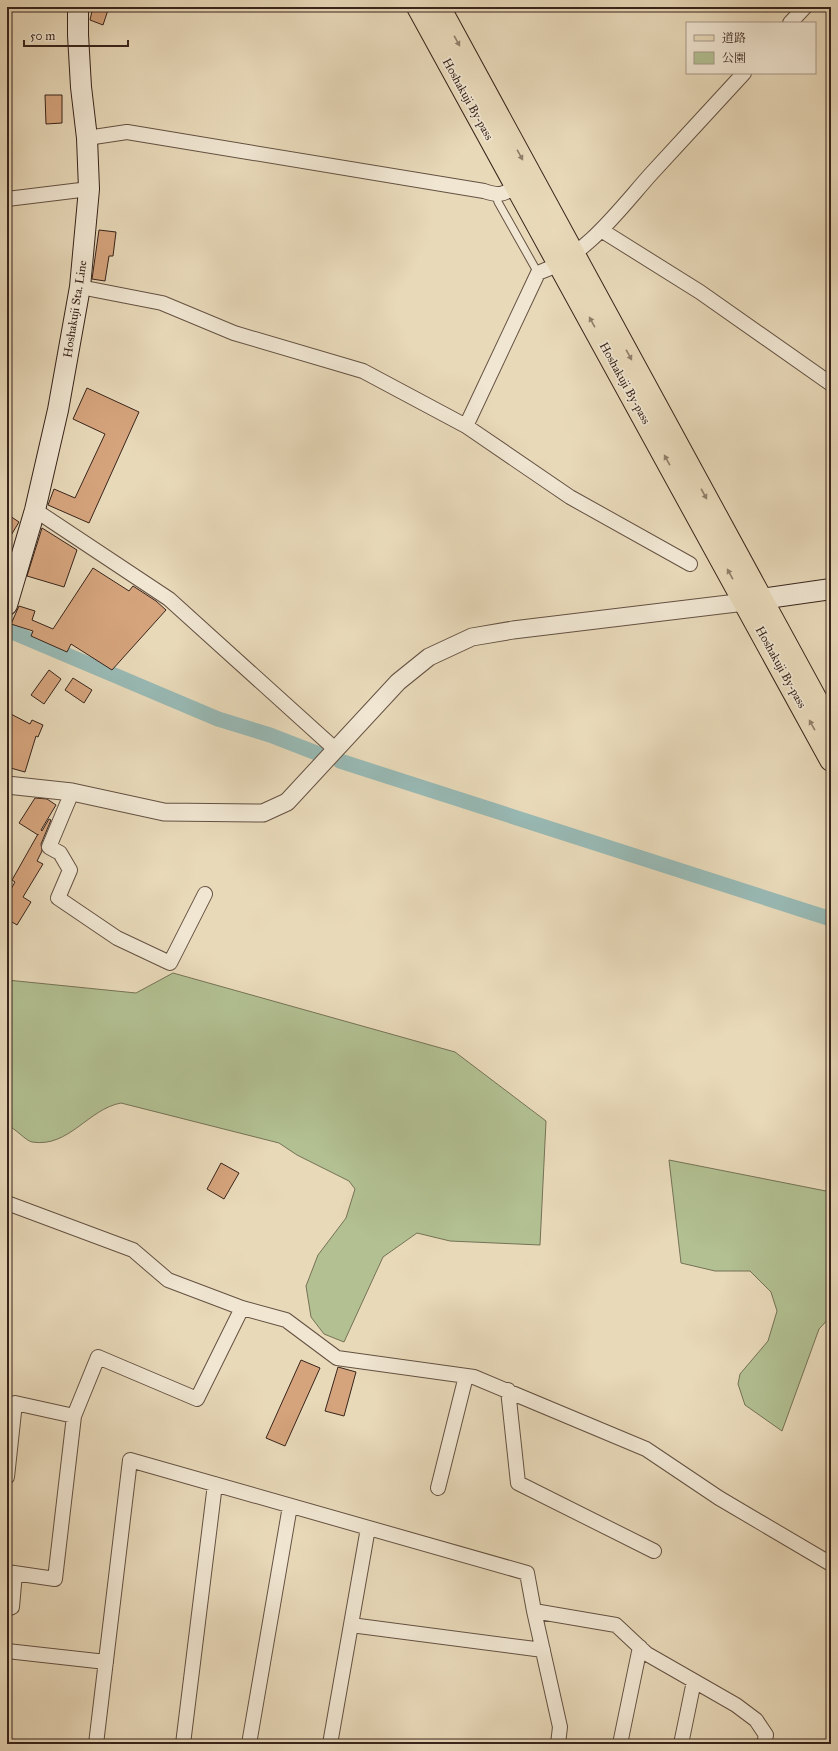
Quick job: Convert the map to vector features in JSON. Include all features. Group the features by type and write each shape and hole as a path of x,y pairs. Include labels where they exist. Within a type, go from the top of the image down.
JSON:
{"main road":[{"name":"Hoshakuji Sta. Line","path":"7,605 35,510 58,410 80,287 89,189 87,138 81,87 78,7"},
{"name":"Hoshakuji By-pass","path":"418,7 516,187 567,259"},
{"name":"Hoshakuji By-pass","path":"438,7 567,259 753,601 831,760"},
{"path":"753,601 831,589"},
{"name":"Hoshakuji By-pass","path":"753,601 831,728"}],"street":[{"path":"791,22 805,7"},
{"path":"466,426 538,273 567,259 601,230 743,74"},
{"path":"87,138 127,132 484,191 496,195 504,194 516,187"},
{"path":"7,199 89,189"},
{"path":"601,230 700,292 831,384"},
{"path":"80,287 162,302 234,332 363,371 466,426 570,497 690,564"},
{"path":"35,510 169,599 335,749"},
{"path":"7,786 72,792 164,812 263,813 287,802 398,682 429,657 472,637 513,630 753,601"},
{"path":"72,792 49,847 60,853 70,870 58,898 117,938 170,963 205,894"},
{"path":"7,1203 133,1250 168,1280 242,1308 286,1320 337,1358 474,1377 646,1449 719,1498 831,1564"},
{"path":"7,1609 12,1607 11,1572 55,1579 74,1416 98,1357 197,1399 242,1308"},
{"path":"438,1488 466,1376"},
{"path":"508,1390 518,1483 654,1551"},
{"path":"7,1476 15,1403 74,1416"},
{"path":"96,1744 130,1460 527,1573 560,1727 558,1744"},
{"path":"183,1744 215,1484"},
{"path":"249,1744 290,1506"},
{"path":"330,1744 368,1528"},
{"path":"534,1611 616,1625 647,1654 736,1705 756,1720 766,1735 764,1744"},
{"path":"351,1625 543,1650"},
{"path":"620,1744 640,1647"},
{"path":"7,1651 106,1662"},
{"path":"681,1744 694,1681"}],"lane":[{"path":"496,195 498,202 538,273"}],"green space":[{"path":"173,973 455,1052 546,1121 540,1245 450,1241 417,1233 383,1257 344,1342 324,1334 311,1317 306,1286 318,1255 346,1218 355,1189 349,1181 297,1155 279,1143 121,1103 98,1112 68,1134 45,1142 32,1142 7,1125 7,980 136,993"},
{"path":"669,1160 831,1192 831,1316 819,1329 782,1431 745,1405 738,1384 740,1374 768,1341 777,1311 771,1292 750,1271 715,1271 681,1263"}],"building":[{"path":"93,7 109,7 103,25 90,20"},
{"path":"45,95 62,95 62,123 46,124"},
{"path":"99,230 116,232 113,256 109,256 105,281 92,279"},
{"path":"87,388 139,412 89,523 48,505 54,489 75,498 105,434 73,419"},
{"path":"7,514 19,522 7,542"},
{"path":"42,528 77,550 64,587 27,576"},
{"path":"93,568 129,591 133,586 156,601 166,610 112,670 71,644 67,652 31,636 33,631 11,624 19,606 35,611 32,620 53,629"},
{"path":"49,670 61,679 44,704 31,695"},
{"path":"73,678 92,690 84,703 65,690"},
{"path":"7,712 30,724 32,720 43,725 38,737 36,736 25,772 7,767"},
{"path":"35,798 47,799 56,805 41,830 42,831 49,819 51,820 41,844 42,851 37,861 43,864 23,897 31,902 17,925 7,919 7,896 15,882 12,880 38,835 19,823"},
{"path":"221,1163 239,1173 224,1199 207,1189"},
{"path":"301,1360 320,1368 285,1446 266,1438"},
{"path":"338,1367 356,1372 344,1416 325,1411"}],"waterway":[{"path":"10,631 218,719 270,735 319,754"},
{"path":"340,761 831,919"}]}
